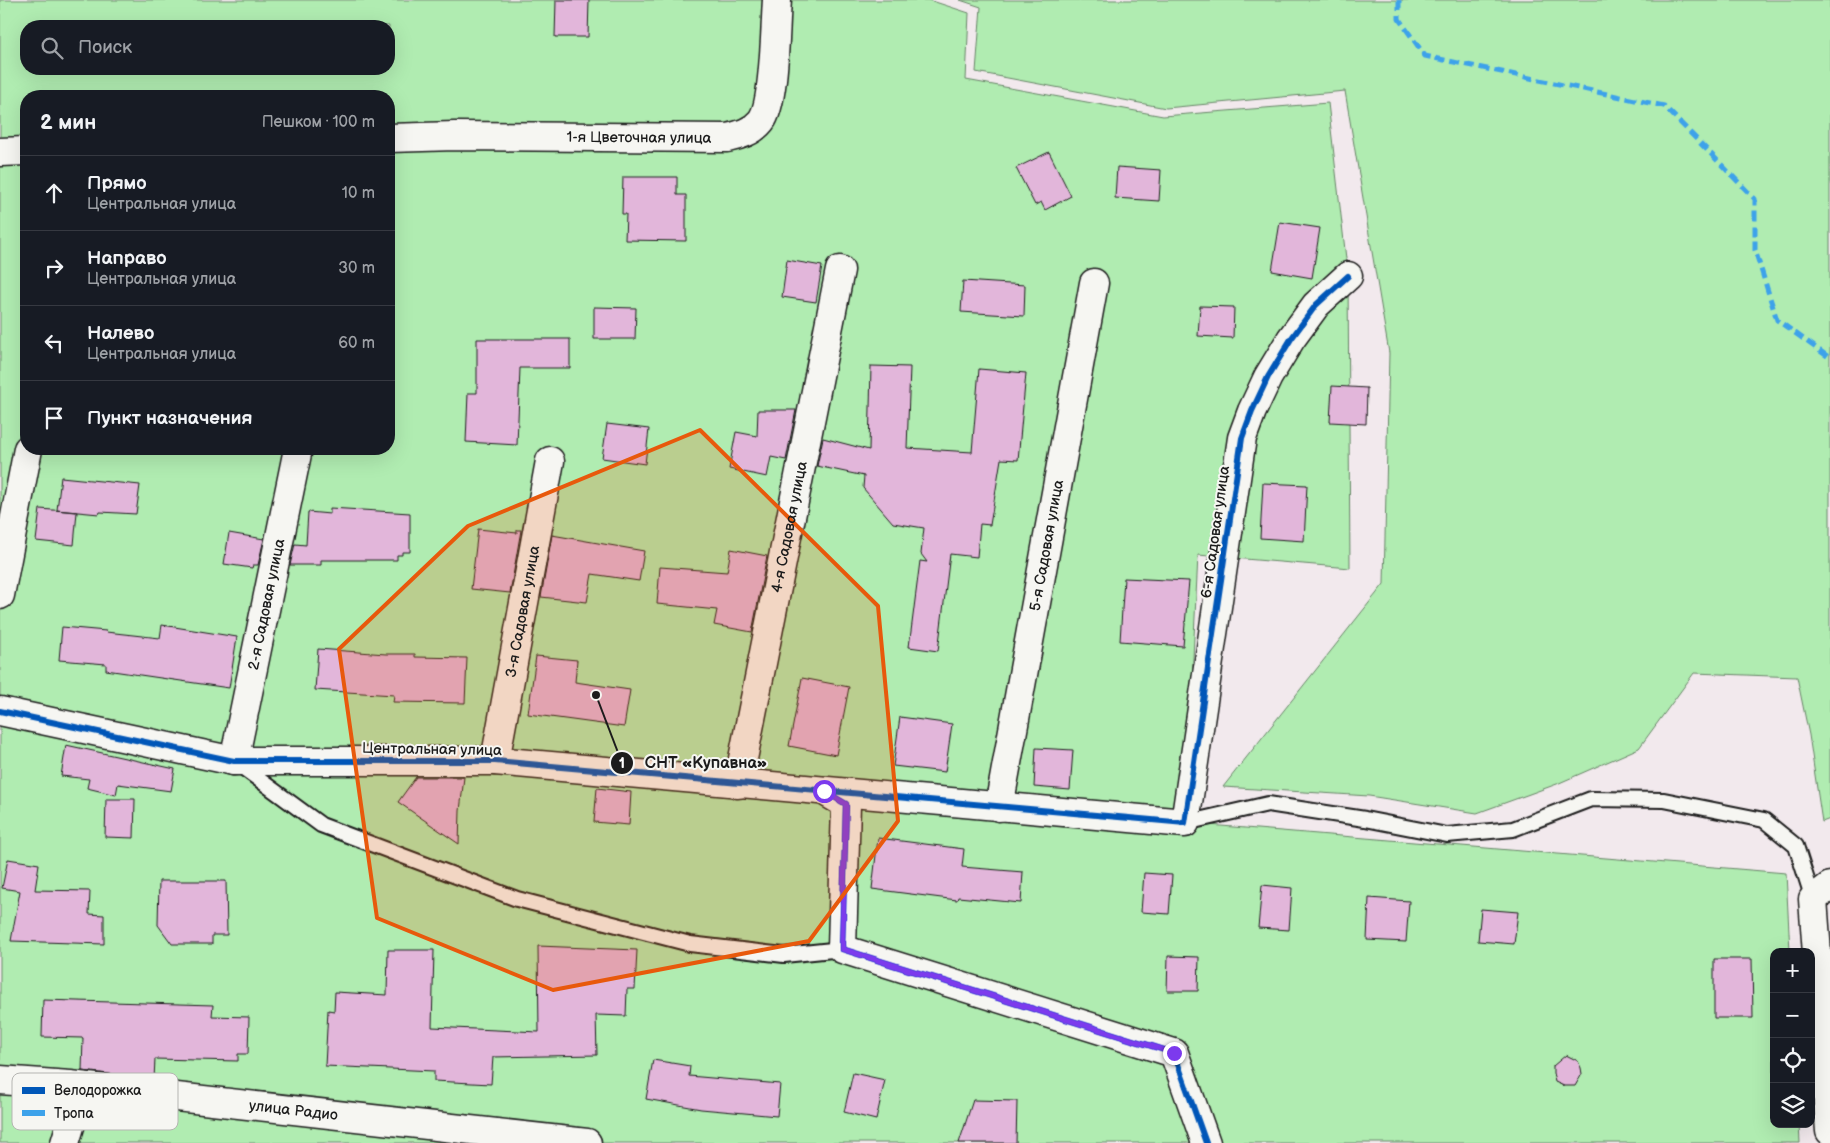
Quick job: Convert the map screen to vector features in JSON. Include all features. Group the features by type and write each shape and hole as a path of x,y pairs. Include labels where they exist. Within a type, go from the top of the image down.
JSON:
{"street":[{"name":"1-я Цветочная улица","path":"395,138 455,136 727,138 746,134 761,121 769,104 777,0"},
{"path":"0,152 20,151"},
{"name":"4-я Садовая улица","path":"738,784 840,270"},
{"name":"6-я Садовая улица","path":"1185,823 1242,438 1252,411 1268,378 1291,339 1316,305 1348,276"},
{"name":"5-я Садовая улица","path":"999,807 1094,283"},
{"path":"0,594 27,455"},
{"name":"2-я Садовая улица","path":"234,761 297,455"},
{"name":"3-я Садовая улица","path":"495,761 550,461"},
{"name":"Центральная улица","path":"0,712 234,761 495,761 824,791 846,804 842,949"},
{"path":"824,791 1185,823"},
{"path":"1821,892 1830,1131"},
{"path":"842,949 1174,1053 1206,1143"},
{"name":"улица Радио","path":"178,1100 441,1135 587,1143"},
{"path":"65,1143 69,1130"}],"lane":[{"path":"234,761 320,825 517,899 690,944 784,955 842,949"},
{"path":"1185,823 1268,804 1365,819 1447,835 1513,829 1591,799 1664,800 1764,820 1796,846 1821,892"}],"highlighted area":[{"path":"700,430 878,606 898,821 809,941 553,990 377,918 339,649 468,526"}],"green space":[{"path":"0,0 929,0 969,13 966,80 1163,116 1328,103 1348,276 1350,568 1198,555 1185,823 1786,873 1790,948 1770,948 1770,1128 1799,1128 1800,1143 0,1143"},
{"path":"960,0 1830,0 1830,819 1822,822 1809,735 1797,677 1694,673 1639,748 1557,784 1477,813 1369,796 1223,787 1384,584 1389,353 1345,91 1166,108 976,72 981,7"}],"building":[{"path":"556,0 589,0 588,37 555,37"},
{"path":"1049,152 1071,196 1045,210 1041,202 1035,205 1016,168"},
{"path":"1117,167 1161,170 1159,201 1115,198"},
{"path":"623,177 677,177 677,195 686,195 686,241 625,240 626,214 622,214"},
{"path":"1280,222 1320,228 1312,278 1272,271"},
{"path":"787,260 822,266 816,302 782,297"},
{"path":"963,281 1025,285 1024,316 961,312"},
{"path":"1200,306 1234,307 1233,338 1198,336"},
{"path":"594,307 636,308 635,339 594,339"},
{"path":"477,339 570,339 570,368 520,368 517,445 466,442 468,393 477,393"},
{"path":"871,366 910,367 907,448 972,452 979,369 1026,373 1018,460 1001,459 990,525 980,524 977,557 950,554 938,651 909,647 920,561 927,562 921,554 924,528 893,523 863,488 864,476 817,466 823,438 869,450"},
{"path":"1332,386 1367,388 1366,424 1330,422"},
{"path":"758,410 796,410 786,460 771,457 767,477 729,469 736,432 757,436"},
{"path":"607,424 649,429 645,464 602,458"},
{"path":"61,477 140,485 136,514 100,512 99,514 57,510"},
{"path":"1263,483 1307,485 1304,541 1260,538"},
{"path":"330,508 410,513 410,552 402,552 402,555 397,555 397,560 321,560 321,565 290,565 295,544 306,545 308,512 330,514"},
{"path":"40,509 77,512 74,545 36,541"},
{"path":"478,529 517,533 517,530 521,530 510,593 471,589"},
{"path":"229,533 264,539 258,565 253,565 252,568 224,564"},
{"path":"552,535 644,551 639,581 592,574 587,602 541,597"},
{"path":"731,549 767,556 752,632 714,625 717,610 657,604 660,567 727,572"},
{"path":"1124,578 1189,581 1183,646 1120,641"},
{"path":"162,625 237,637 229,688 106,670 106,664 59,660 62,627 160,638"},
{"path":"318,649 415,654 415,657 467,658 465,703 393,702 394,695 315,690"},
{"path":"536,656 577,660 575,682 630,690 624,727 528,714"},
{"path":"802,678 849,687 836,755 789,746"},
{"path":"900,717 952,724 945,772 893,766"},
{"path":"66,745 175,769 171,791 118,784 116,795 87,788 89,779 61,776"},
{"path":"1036,748 1073,750 1070,790 1034,787"},
{"path":"416,777 464,777 459,844 398,802"},
{"path":"597,788 631,792 629,825 594,822"},
{"path":"106,799 135,799 134,838 105,837"},
{"path":"878,838 964,849 962,867 1023,872 1021,903 958,897 957,900 872,889"},
{"path":"8,859 39,864 35,890 90,891 89,914 104,915 104,944 11,941 20,891 2,888"},
{"path":"1144,873 1172,875 1169,914 1141,912"},
{"path":"159,881 226,881 227,935 212,935 212,944 172,944 158,925"},
{"path":"1262,885 1292,888 1289,930 1258,928"},
{"path":"1369,898 1409,901 1406,942 1367,940"},
{"path":"1481,909 1518,912 1514,944 1478,941"},
{"path":"538,946 637,950 635,989 627,989 626,1016 596,1015 597,1055 493,1057 491,1084 434,1081 434,1071 325,1066 328,1010 334,1011 335,992 387,995 388,950 434,950 432,1027 539,1032"},
{"path":"1168,956 1199,957 1198,991 1167,991"},
{"path":"1714,959 1752,959 1753,1018 1714,1018"},
{"path":"43,1000 213,1005 212,1016 249,1017 248,1054 238,1054 238,1061 155,1059 154,1073 100,1073 82,1071 83,1038 42,1037"},
{"path":"1566,1055 1578,1061 1581,1068 1582,1074 1575,1086 1564,1086 1555,1082 1553,1066"},
{"path":"653,1060 690,1066 689,1076 780,1084 777,1116 701,1109 646,1099"},
{"path":"853,1073 885,1080 876,1120 844,1112"},
{"path":"973,1100 1017,1101 1016,1143 959,1143"}],"marked path":[{"path":"1399,0 1399,19 1425,56 1664,106 1755,199 1755,250 1777,320 1830,358"}],"cycle path":[{"path":"0,711 234,761 495,761 1185,823 1242,438 1268,377 1291,339 1316,305 1348,276"},
{"path":"826,792 846,804 842,949 1174,1053 1206,1143"}],"place":[{"name":"СНТ «Купавна»","path":"596,695"}],"route":[{"path":"824,791 846,804 842,949 1174,1053"}]}
